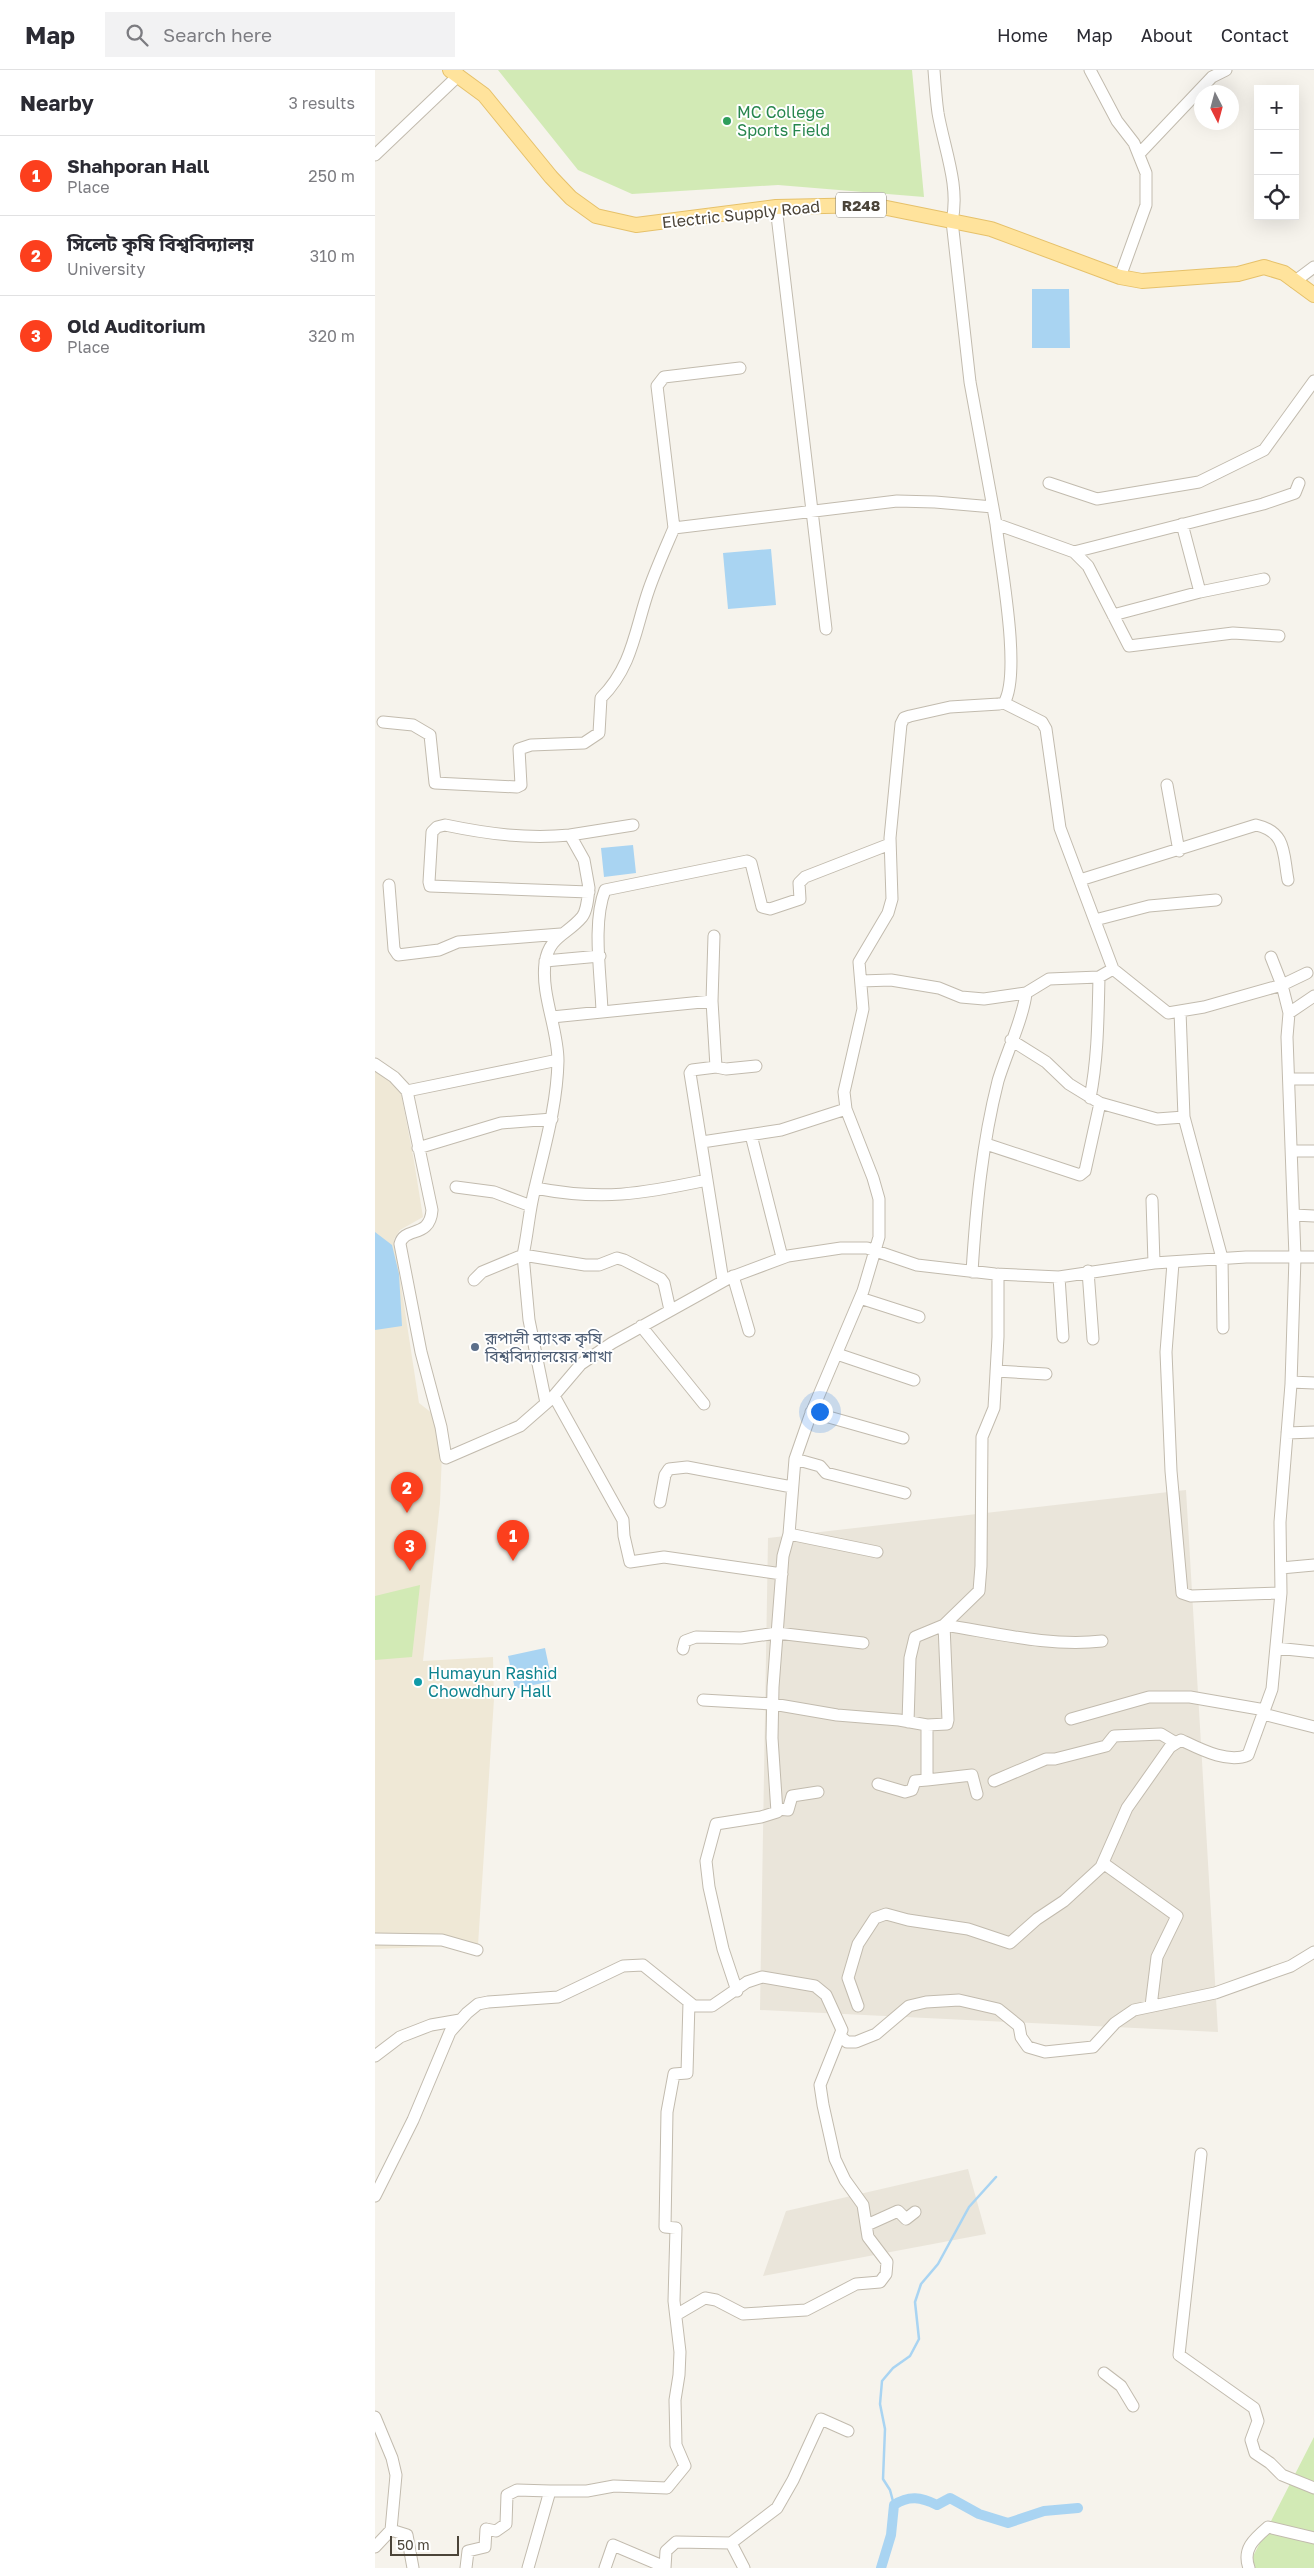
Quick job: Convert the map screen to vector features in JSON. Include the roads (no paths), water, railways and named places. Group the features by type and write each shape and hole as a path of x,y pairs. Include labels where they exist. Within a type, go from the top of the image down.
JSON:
{"main road":[{"name":"Electric Supply Road","path":"454,72 484,95 526,148 571,198 596,216 636,225 776,207 872,205 991,229 1120,277 1152,280 1238,274 1264,267 1284,273 1314,296"}],"street":[{"path":"934,70 938,112 949,161 954,209 952,221 970,382 996,524 1011,646 1011,673 1007,698 1004,702"},
{"path":"1091,70 1117,121 1134,143 1146,173 1146,205 1120,277"},
{"path":"1139,154 1211,73 1226,70"},
{"path":"375,156 454,72"},
{"path":"776,207 826,629"},
{"path":"1294,282 1314,267"},
{"path":"383,722 413,725 429,735 435,783 517,787 521,785 519,749 531,745 584,743 599,733 601,698 609,690 631,652 648,590 673,528 657,386 663,377 740,368"},
{"path":"1049,483 1097,499 1199,482 1264,450 1314,381"},
{"path":"1074,552 1279,498 1295,493 1299,483"},
{"path":"673,528 897,501 993,507"},
{"path":"996,524 1074,552 1087,566 1129,646 1233,634 1279,636"},
{"path":"1182,524 1201,592"},
{"path":"1113,615 1201,592 1263,579"},
{"path":"737,1991 723,1949 709,1887 706,1861 716,1824 761,1817 777,1812 772,1738 773,1704 782,1574 789,1534 795,1459 811,1412 860,1298 876,1251 880,1221 879,1199 873,1178 846,1109 844,1092 863,1009 859,962 888,913 892,899 890,844 901,724 904,718 951,707 1004,702 1043,722 1046,729 1060,828 1113,969 1168,1013 1204,1008 1282,985 1307,974"},
{"path":"1167,785 1179,851"},
{"path":"589,892 431,886 429,882 433,832 437,827 445,825 509,836 545,837 633,825"},
{"path":"1080,880 1179,851 1251,826 1273,830 1281,840 1288,880"},
{"path":"570,835 584,860 589,892 583,916 553,940 545,961 558,1060 552,1119 531,1206 523,1255 529,1320 550,1399 623,1520 623,1536 630,1562 664,1557 782,1574"},
{"path":"602,1012 601,900 605,890 747,861 751,864 762,907 770,909 800,898 799,883 805,877 890,844"},
{"path":"389,885 394,949 398,955 439,950 458,942 561,934"},
{"path":"1095,920 1149,906 1216,900"},
{"path":"714,936 712,1001 716,1067"},
{"path":"545,961 600,956"},
{"path":"858,2006 848,1978 858,1944 875,1918 886,1914 908,1920 968,1930 1011,1943 1037,1919 1064,1901 1103,1863 1127,1808 1170,1747 1181,1740 1210,1753 1241,1758 1248,1755 1272,1689 1276,1648 1281,1593 1280,1522 1291,1382 1295,1257 1289,1079 1289,1013 1282,985 1271,957"},
{"path":"861,981 891,980 939,988 961,997 984,999 1025,993 1049,979 1099,977 1113,969"},
{"path":"986,1144 1080,1175 1085,1171 1095,1100 1098,1056 1095,1041 1099,977"},
{"path":"973,1272 976,1212 986,1144 998,1082 1025,993"},
{"path":"1289,1013 1314,996"},
{"path":"552,1017 712,1001"},
{"path":"1180,1011 1184,1117 1222,1258 1223,1328"},
{"path":"1011,1040 1046,1062 1069,1084 1095,1100 1157,1119 1184,1117"},
{"path":"407,1091 558,1060"},
{"path":"375,1064 394,1077 407,1091 432,1210 431,1218 426,1228 406,1235 401,1239 400,1244 421,1352 441,1427 446,1458 520,1426 550,1399 581,1364 641,1326 728,1278 782,1258 841,1248 867,1248 917,1265 973,1272 1059,1277 1154,1263 1222,1258 1314,1257"},
{"path":"749,1330 728,1278 707,1180 690,1071 716,1067 755,1066"},
{"path":"1289,1079 1314,1079"},
{"path":"701,1142 795,1127 846,1109"},
{"path":"418,1148 501,1123 552,1119"},
{"path":"751,1135 782,1258"},
{"path":"1292,1151 1314,1151"},
{"path":"535,1188 566,1194 613,1196 707,1180"},
{"path":"456,1187 494,1192 531,1206"},
{"path":"1152,1200 1154,1263"},
{"path":"1295,1215 1314,1216"},
{"path":"475,1280 482,1272 523,1255 585,1266 599,1265 617,1258 625,1260 661,1279 664,1283 670,1310"},
{"path":"1173,1263 1166,1352 1171,1471 1183,1593 1191,1596 1281,1593"},
{"path":"1088,1272 1093,1339"},
{"path":"909,1722 910,1658 915,1637 944,1625 979,1591 981,1566 982,1437 994,1408 998,1274"},
{"path":"1059,1277 1063,1337"},
{"path":"860,1298 919,1317"},
{"path":"641,1326 704,1404"},
{"path":"837,1354 914,1380"},
{"path":"996,1371 1046,1374"},
{"path":"1291,1382 1314,1382"},
{"path":"811,1412 903,1438"},
{"path":"1287,1433 1314,1432"},
{"path":"795,1459 820,1466 826,1473 905,1493"},
{"path":"660,1502 665,1475 669,1469 687,1467 792,1487"},
{"path":"789,1534 877,1552"},
{"path":"1281,1568 1314,1565"},
{"path":"944,1625 1033,1639 1083,1643 1102,1641"},
{"path":"703,1700 773,1704 837,1715 927,1725 947,1724 944,1625"},
{"path":"683,1649 685,1641 696,1637 741,1638 777,1634 863,1644"},
{"path":"1276,1648 1314,1652"},
{"path":"1071,1719 1149,1697 1190,1697 1264,1712 1314,1727"},
{"path":"927,1725 927,1780"},
{"path":"994,1781 1046,1759 1055,1759 1106,1746 1114,1736 1161,1734 1176,1744"},
{"path":"878,1784 905,1792 912,1790 915,1781 972,1775 977,1794"},
{"path":"777,1809 788,1810 792,1796 818,1792"},
{"path":"1103,1863 1177,1916 1157,1957 1151,2006"},
{"path":"375,1939 442,1940 477,1950"},
{"path":"840,2036 847,2042 856,2042 876,2034 909,2006 926,2002 959,2000 998,2009 1019,2026 1021,2037 1027,2048 1045,2052 1093,2047 1121,2018 1134,2010 1215,1993 1291,1966 1314,1952"},
{"path":"375,2196 413,2120 449,2032 478,2004 558,1998 614,1970 633,1964 643,1965 694,2006 712,2006 737,1991 747,1982 762,1977 815,1986 826,1996 842,2030 820,2085 835,2159 845,2180 863,2204 868,2236 887,2262 886,2274 880,2282 856,2284 806,2310 743,2314 716,2300 705,2298 676,2315"},
{"path":"466,2568 468,2551 485,2548 486,2529 496,2531 506,2524 507,2495 517,2490 587,2491 614,2486 667,2488 685,2466 676,2445 675,2400 679,2375 679,2352 676,2315 676,2228 665,2227 667,2112 674,2074 687,2073 689,2002"},
{"path":"375,2056 400,2037 431,2025 460,2020"},
{"path":"1201,2154 1179,2355 1254,2408 1258,2421 1251,2440 1255,2453 1270,2463 1282,2476 1314,2488"},
{"path":"867,2226 898,2211 906,2219 915,2212"},
{"path":"1105,2373 1121,2386 1133,2406"},
{"path":"375,2417 392,2458 396,2475 391,2530 375,2548"},
{"path":"605,2568 613,2545 665,2567 666,2551 676,2542 731,2543 777,2508 793,2480 821,2419 848,2431"},
{"path":"528,2568 550,2491"},
{"path":"1249,2568 1245,2558 1247,2549 1268,2527 1314,2538"},
{"path":"391,2530 407,2535 413,2568"},
{"path":"731,2543 744,2568"}],"water":[{"path":"1032,289 1069,289 1070,348 1032,348"},
{"path":"771,549 776,605 728,609 723,553"},
{"path":"633,845 636,873 604,877 601,848"},
{"path":"375,1232 392,1245 399,1274 402,1326 375,1330"},
{"path":"545,1648 552,1681 515,1689 508,1656"}],"waterway":[{"path":"894,2505 890,2490 883,2479 885,2429 880,2404 882,2381 893,2368 910,2356 919,2339 915,2302 921,2284 938,2264 969,2207 996,2177"},
{"path":"881,2568 891,2535 894,2505 910,2498 926,2500 937,2505 950,2498 979,2514 1008,2523 1044,2511 1078,2508"}],"place":[{"name":"MC College Sports Field","path":"727,121"},
{"name":"রূপালী ব্যাংক কৃষি বিশ্ববিদ্যালয়ের শাখা","path":"475,1347"},
{"name":"সিলেট কৃষি বিশ্ববিদ্যালয়","path":"407,1513"},
{"name":"Shahporan Hall","path":"513,1561"},
{"name":"Old Auditorium","path":"410,1571"},
{"name":"Humayun Rashid Chowdhury Hall","path":"418,1682"}]}
